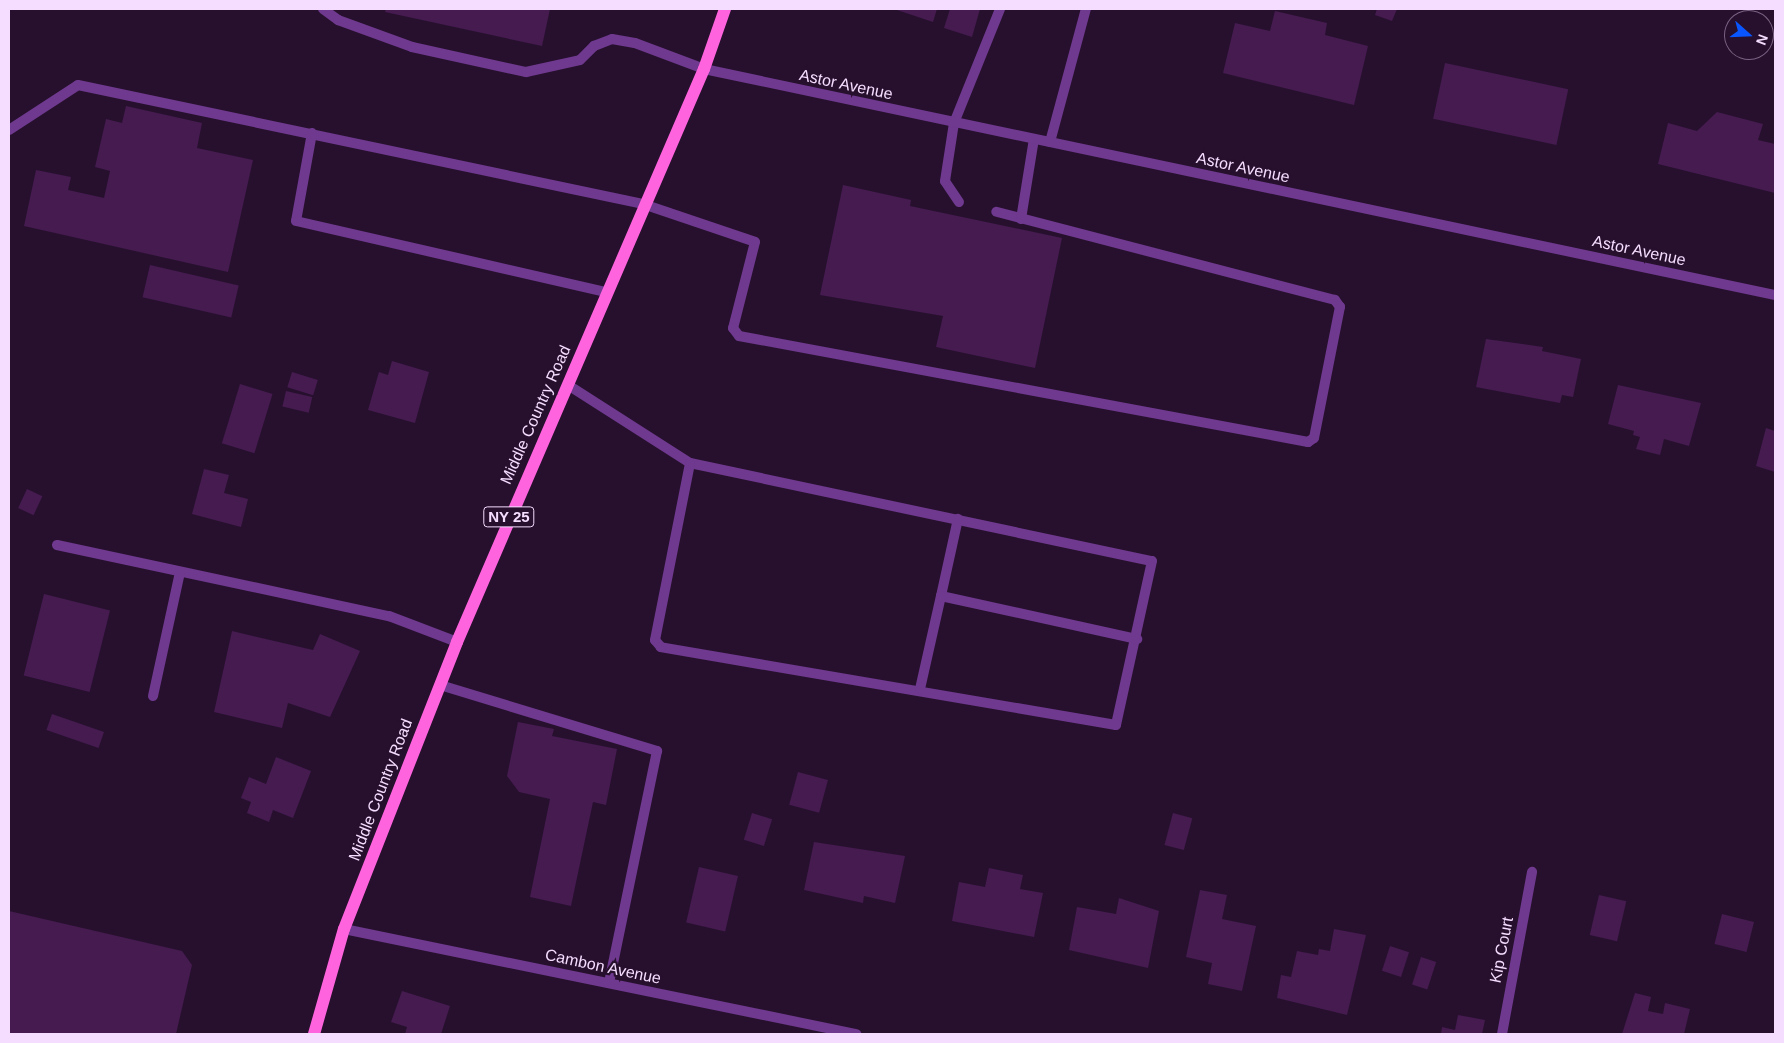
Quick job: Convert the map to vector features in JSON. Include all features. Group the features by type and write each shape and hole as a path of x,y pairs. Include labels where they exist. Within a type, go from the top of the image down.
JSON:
{"main road":[{"name":"Middle Country Road","path":"314,1034 344,929 457,642 568,385 605,292 704,69 725,9"}],"street":[{"name":"Astor Avenue","path":"323,9 338,20 412,47 526,72 580,60 594,46 612,39 635,43 704,69 1775,295"},
{"path":"959,202 945,181 954,123 1000,9"},
{"path":"1050,142 1086,9"},
{"path":"9,130 78,85 643,204 755,242 733,328 740,336 1312,441 1340,307 1335,300 996,212"},
{"path":"312,133 296,222 605,292"},
{"path":"1021,219 1034,139"},
{"path":"568,385 690,463 1152,561 1137,639 1116,725 657,644 655,640 690,463"},
{"path":"920,689 958,519"},
{"path":"57,545 389,616 457,642"},
{"path":"153,696 180,572"},
{"path":"941,596 1137,639"},
{"path":"440,685 657,751 609,983"},
{"name":"Kip Court","path":"1502,1034 1532,872"},
{"name":"Cambon Avenue","path":"344,929 856,1034"}],"building":[{"path":"386,9 550,9 542,46 385,12"},
{"path":"894,9 937,9 933,22"},
{"path":"950,9 980,9 972,37 944,28"},
{"path":"1377,9 1397,9 1392,21 1375,15"},
{"path":"1275,11 1327,23 1325,35 1368,46 1354,105 1223,73 1235,23 1270,31"},
{"path":"1445,63 1568,89 1556,145 1433,119"},
{"path":"126,106 202,123 197,148 253,160 228,272 24,226 36,170 71,177 68,190 104,198 110,171 95,167 106,119 122,123"},
{"path":"1717,112 1763,124 1758,140 1775,144 1775,193 1658,164 1668,123 1697,131"},
{"path":"843,185 911,200 910,206 1062,238 1035,368 936,347 943,316 820,295"},
{"path":"150,265 239,285 231,318 143,297"},
{"path":"1486,339 1543,347 1542,351 1581,359 1573,397 1562,395 1560,403 1476,387"},
{"path":"392,361 429,372 415,423 368,410 379,372 388,375"},
{"path":"292,372 318,380 313,395 287,387"},
{"path":"240,384 273,394 254,453 222,443"},
{"path":"1618,385 1701,403 1689,446 1664,439 1660,455 1636,449 1640,437 1633,435 1634,431 1608,424"},
{"path":"286,391 312,397 309,413 282,407"},
{"path":"1766,428 1775,431 1775,472 1756,466"},
{"path":"204,469 229,475 224,493 248,499 241,527 192,514"},
{"path":"27,489 42,496 34,515 18,508"},
{"path":"44,594 110,610 90,692 24,676"},
{"path":"232,631 313,650 320,634 360,651 330,717 288,703 282,728 214,712"},
{"path":"52,714 104,732 98,748 46,730"},
{"path":"518,722 554,729 552,736 617,749 606,805 593,802 571,906 530,897 550,799 519,792 507,776"},
{"path":"276,757 311,771 293,818 273,810 269,822 247,813 251,802 241,798 249,777 266,784"},
{"path":"798,772 828,780 819,813 789,805"},
{"path":"752,813 772,819 764,846 744,840"},
{"path":"1173,813 1192,818 1184,850 1164,845"},
{"path":"814,842 905,856 895,903 864,896 863,903 804,890"},
{"path":"699,867 738,876 725,932 686,923"},
{"path":"989,868 1023,875 1020,889 1043,893 1034,937 952,921 959,882 985,887"},
{"path":"1200,890 1227,895 1222,919 1256,926 1242,991 1208,984 1212,963 1186,957"},
{"path":"1599,895 1626,901 1617,941 1590,935"},
{"path":"1119,898 1159,911 1148,968 1069,950 1077,907 1116,914"},
{"path":"9,911 182,951 192,965 176,1034 9,1034"},
{"path":"1722,914 1754,922 1747,952 1715,944"},
{"path":"1334,929 1366,935 1347,1015 1277,998 1281,975 1291,977 1297,951 1318,955 1319,949 1330,951"},
{"path":"1390,946 1409,952 1401,977 1382,971"},
{"path":"1421,957 1436,962 1427,990 1412,985"},
{"path":"402,991 450,1006 441,1034 405,1034 407,1027 391,1022"},
{"path":"1635,993 1651,997 1648,1011 1663,1014 1665,1003 1690,1009 1684,1034 1622,1034"},
{"path":"1458,1015 1485,1020 1482,1034 1441,1034 1442,1027 1455,1030"}]}
